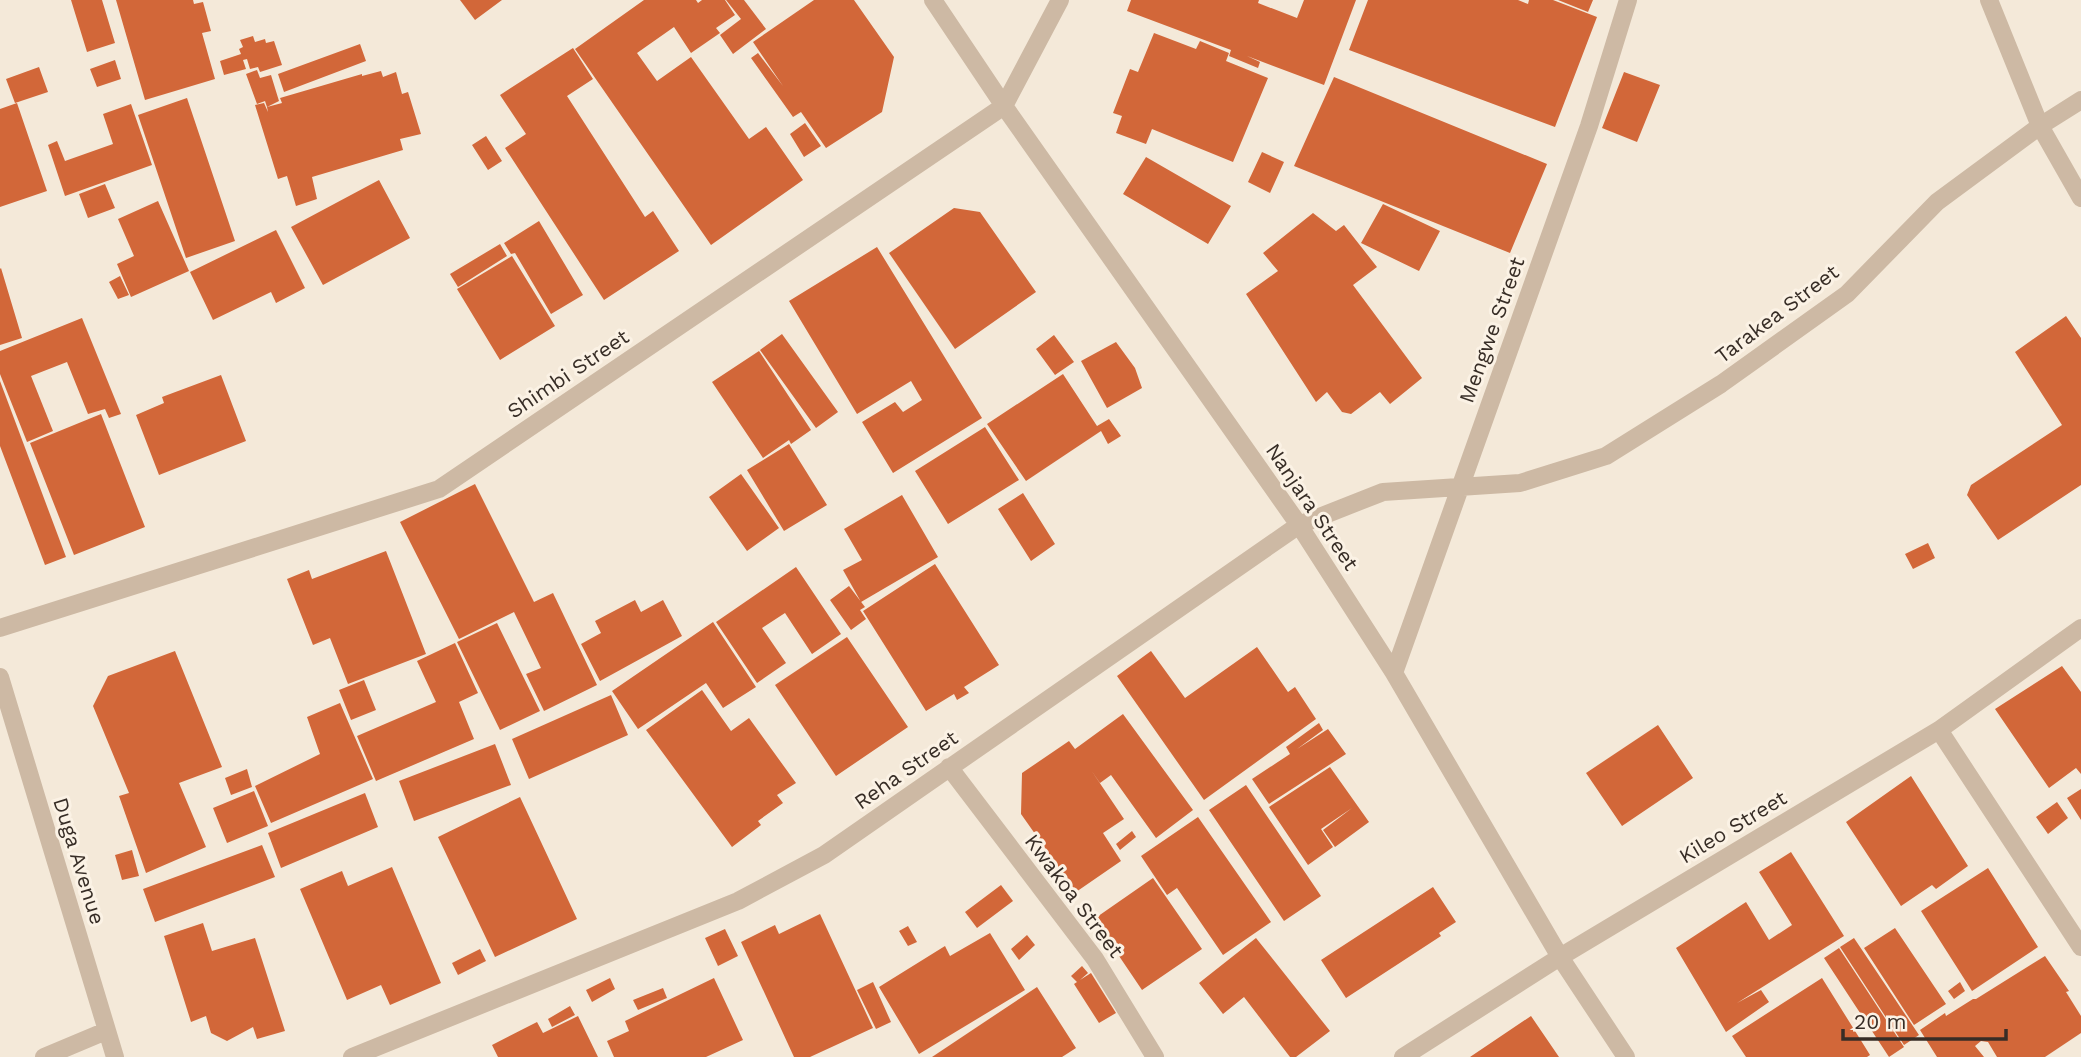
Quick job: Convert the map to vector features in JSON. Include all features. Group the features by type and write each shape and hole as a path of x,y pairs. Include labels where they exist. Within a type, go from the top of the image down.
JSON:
{"street":[{"name":"Nanjara Street","path":"933,0 1004,106 1299,526 1394,673 1560,957 1626,1057"},
{"name":"Shimbi Street","path":"0,628 439,489 1004,106 1060,0"},
{"name":"Mengwe Street","path":"1394,673 1589,126 1628,0"},
{"path":"1989,0 2040,126 2081,198"},
{"name":"Tarakea Street","path":"1460,488 1520,483 1606,456 1721,384 1847,294 1937,202 2040,126 2081,100"},
{"name":"Reha Street","path":"352,1057 738,901 824,855 1299,526 1383,492 1460,488"},
{"name":"Kileo Street","path":"1404,1057 1560,957 1939,730 2081,628"},
{"name":"Duga Avenue","path":"0,677 114,1057"},
{"path":"1939,730 2081,947"},
{"name":"Kwakoa Street","path":"949,767 1095,958 1156,1057"},
{"path":"44,1057 107,1031"}],"building":[{"path":"71,0 102,0 115,43 87,52"},
{"path":"116,0 193,0 194,4 203,2 211,31 202,33 215,79 145,100"},
{"path":"460,0 502,0 475,20"},
{"path":"644,0 696,0 698,3 702,0 725,0 735,15 716,28 720,33 691,53 674,27 637,53 657,81 691,57 749,139 766,127 803,180 711,245 575,49"},
{"path":"726,0 744,0 766,29 733,54 720,35 741,19"},
{"path":"814,0 854,0 894,57 882,112 826,148 801,112 793,117 751,58 758,53 783,86 753,42"},
{"path":"1131,0 1259,0 1258,3 1297,18 1304,0 1356,0 1324,85 1247,56 1260,62 1258,68 1229,56 1231,50 1127,11"},
{"path":"1368,0 1518,0 1528,4 1529,0 1553,0 1597,17 1555,127 1349,50"},
{"path":"1558,0 1593,0 1588,12"},
{"path":"1154,33 1196,49 1200,41 1229,53 1226,61 1268,78 1233,162 1152,129 1146,144 1116,133 1122,116 1113,113 1130,69 1138,72"},
{"path":"253,36 255,42 265,39 266,43 274,41 282,65 260,72 258,67 250,69 247,59 243,60 246,69 224,75 220,61 241,54 239,49 243,47 240,40"},
{"path":"360,44 366,61 284,92 278,74"},
{"path":"573,48 593,79 567,96 645,217 653,211 679,251 604,300 505,148 526,134 500,95"},
{"path":"115,60 121,79 97,87 90,69"},
{"path":"39,67 48,92 15,103 6,79"},
{"path":"257,70 260,78 271,75 279,101 267,107 265,101 257,104 246,74"},
{"path":"381,71 383,77 396,72 402,94 408,92 421,134 400,139 403,150 312,177 317,199 296,206 287,176 278,179 255,105 264,103 268,112 267,107 282,103 280,98"},
{"path":"1624,72 1660,85 1637,142 1602,128"},
{"path":"1334,77 1547,164 1510,253 1294,166"},
{"path":"187,98 235,241 186,258 138,115"},
{"path":"17,103 47,191 0,207 0,109"},
{"path":"131,104 152,165 65,196 48,145 57,141 65,161 113,144 103,114"},
{"path":"805,123 821,146 804,157 790,134"},
{"path":"486,136 502,161 488,170 472,145"},
{"path":"1262,152 1284,162 1270,193 1248,182"},
{"path":"1146,157 1231,206 1208,244 1123,194"},
{"path":"379,180 410,238 323,285 291,227"},
{"path":"105,184 115,208 88,218 79,194"},
{"path":"158,201 189,271 131,297 117,264 134,256 118,219"},
{"path":"1383,204 1440,231 1419,271 1361,243"},
{"path":"954,208 980,212 1036,292 955,349 889,253"},
{"path":"1313,213 1336,231 1344,225 1377,267 1353,285 1422,378 1390,404 1380,392 1351,414 1342,412 1327,392 1316,402 1246,294 1278,271 1263,253"},
{"path":"539,221 583,295 551,314 515,253 511,254 504,243"},
{"path":"276,230 305,288 276,303 271,292 213,320 190,272"},
{"path":"500,244 507,256 458,287 450,274"},
{"path":"877,247 982,418 893,473 862,422 895,402 903,412 922,400 911,381 857,414 789,301"},
{"path":"512,256 555,326 500,360 457,289"},
{"path":"0,269 22,338 0,345"},
{"path":"120,276 129,295 118,299 109,282"},
{"path":"2066,316 2081,338 2081,485 1998,540 1967,495 1971,485 2062,425 2015,352"},
{"path":"82,318 121,414 109,418 105,409 88,414 67,362 31,376 53,431 27,442 0,374 0,351"},
{"path":"782,334 838,412 816,428 760,350"},
{"path":"1054,335 1074,362 1055,375 1036,349"},
{"path":"1116,342 1135,368 1142,388 1107,408 1081,361"},
{"path":"759,351 811,430 791,444 789,440 763,458 712,382"},
{"path":"1063,374 1097,426 1109,419 1121,436 1108,444 1101,431 1026,481 987,424"},
{"path":"221,375 246,441 159,475 136,415 164,403 162,397"},
{"path":"0,381 66,557 45,565 0,446"},
{"path":"101,414 145,527 74,555 30,443"},
{"path":"985,427 1019,480 948,524 915,471"},
{"path":"789,444 827,505 784,531 747,470"},
{"path":"741,474 779,528 747,551 709,497"},
{"path":"475,484 534,602 553,593 597,685 544,711 526,674 541,668 514,612 459,639 400,522"},
{"path":"1023,493 1055,544 1031,561 998,509"},
{"path":"902,495 938,557 861,602 843,570 862,560 844,529"},
{"path":"1928,543 1935,558 1913,569 1905,554"},
{"path":"386,551 426,654 348,684 330,638 313,645 287,579 309,570 312,579"},
{"path":"935,564 999,665 964,687 969,693 957,700 954,694 926,711 863,611"},
{"path":"796,567 841,634 812,654 785,613 762,628 786,663 757,683 716,622"},
{"path":"849,586 865,607 860,610 866,619 851,630 830,600"},
{"path":"635,600 641,612 663,600 682,636 600,681 581,644 601,633 595,621"},
{"path":"713,622 756,687 723,708 706,683 638,729 612,691"},
{"path":"497,623 540,711 500,730 457,642"},
{"path":"847,637 908,727 836,776 775,685"},
{"path":"455,643 478,693 459,702 474,739 376,781 357,736 436,702 417,661"},
{"path":"1257,647 1288,692 1295,687 1316,719 1204,800 1117,676 1151,651 1185,698"},
{"path":"175,651 222,767 179,783 206,847 146,873 119,796 129,793 93,706 108,676"},
{"path":"2062,666 2081,692 2081,774 2076,768 2049,788 1995,709"},
{"path":"364,680 376,710 351,720 339,690"},
{"path":"702,690 731,731 749,718 796,783 777,795 783,803 758,821 761,825 732,847 646,730"},
{"path":"611,695 628,735 529,779 512,739"},
{"path":"340,703 373,779 271,823 255,786 320,754 307,717"},
{"path":"1123,714 1193,810 1156,838 1111,775 1100,783 1091,770 1124,819 1103,833 1121,861 1076,892 1021,814 1022,773 1069,741 1075,749"},
{"path":"1319,723 1323,730 1297,749 1328,729 1346,754 1269,804 1252,779 1290,754 1286,747"},
{"path":"1658,725 1693,778 1622,826 1586,773"},
{"path":"495,744 511,785 414,821 399,781"},
{"path":"1330,767 1369,822 1335,847 1323,830 1352,808 1321,829 1333,847 1308,865 1269,807"},
{"path":"247,769 252,787 231,795 225,778"},
{"path":"1911,776 1968,866 1936,889 1932,885 1901,906 1846,822"},
{"path":"1246,785 1321,896 1284,921 1209,810"},
{"path":"2081,789 2081,820 2067,798"},
{"path":"254,791 268,826 227,843 213,808"},
{"path":"365,793 378,827 281,868 268,833"},
{"path":"520,797 577,919 495,957 438,837"},
{"path":"2057,802 2068,818 2048,834 2036,817"},
{"path":"1198,817 1271,922 1223,955 1177,888 1167,895 1141,856"},
{"path":"1132,831 1136,837 1120,850 1116,844"},
{"path":"262,845 275,877 155,922 143,889"},
{"path":"132,850 139,876 122,880 115,855"},
{"path":"1791,852 1844,936 1737,1003 1761,990 1769,1002 1726,1032 1676,948 1746,902 1769,940 1792,925 1759,872"},
{"path":"392,867 441,983 390,1005 381,985 347,1000 300,889 342,871 348,886"},
{"path":"1988,868 2038,947 1972,991 1921,911"},
{"path":"1153,878 1202,949 1142,990 1094,919"},
{"path":"1001,885 1013,901 977,928 965,912"},
{"path":"1433,887 1456,922 1439,933 1441,936 1346,998 1321,960"},
{"path":"820,914 873,1028 810,1057 794,1057 741,942 775,925 779,934"},
{"path":"203,923 212,951 255,938 285,1031 257,1039 253,1027 227,1041 211,1033 206,1016 191,1022 164,936"},
{"path":"908,926 917,942 908,946 899,931"},
{"path":"1895,928 1946,1004 1914,1025 1864,948"},
{"path":"725,929 738,956 718,966 705,938"},
{"path":"990,933 1025,990 919,1054 879,987 945,946 950,956"},
{"path":"1027,935 1035,945 1019,960 1011,949"},
{"path":"1256,938 1330,1031 1296,1057 1290,1057 1244,997 1223,1014 1199,983"},
{"path":"1854,938 1919,1035 1904,1045 1840,947"},
{"path":"1839,948 1904,1047 1889,1057 1824,958"},
{"path":"480,949 486,961 458,975 452,963"},
{"path":"2045,956 2069,991 2066,992 2081,1016 2081,1033 2045,1057 1997,1057 1988,1042 1981,1041 1975,1046 1984,1057 1937,1057 1920,1030"},
{"path":"1082,966 1088,973 1080,980 1091,973 1116,1013 1099,1023 1071,976"},
{"path":"610,978 615,989 592,1002 586,990"},
{"path":"714,978 743,1040 706,1057 614,1057 607,1041 629,1031 625,1021"},
{"path":"1822,978 1870,1055 1746,1057 1732,1036"},
{"path":"873,982 891,1022 876,1029 857,990"},
{"path":"1960,982 1965,991 1954,999 1948,991"},
{"path":"1037,987 1076,1048 1062,1057 932,1057"},
{"path":"663,988 667,998 638,1010 633,1000"},
{"path":"570,1006 575,1015 552,1027 548,1019"},
{"path":"578,1016 598,1057 498,1057 492,1045 537,1022 543,1033"},
{"path":"1531,1016 1559,1057 1470,1057"}]}
